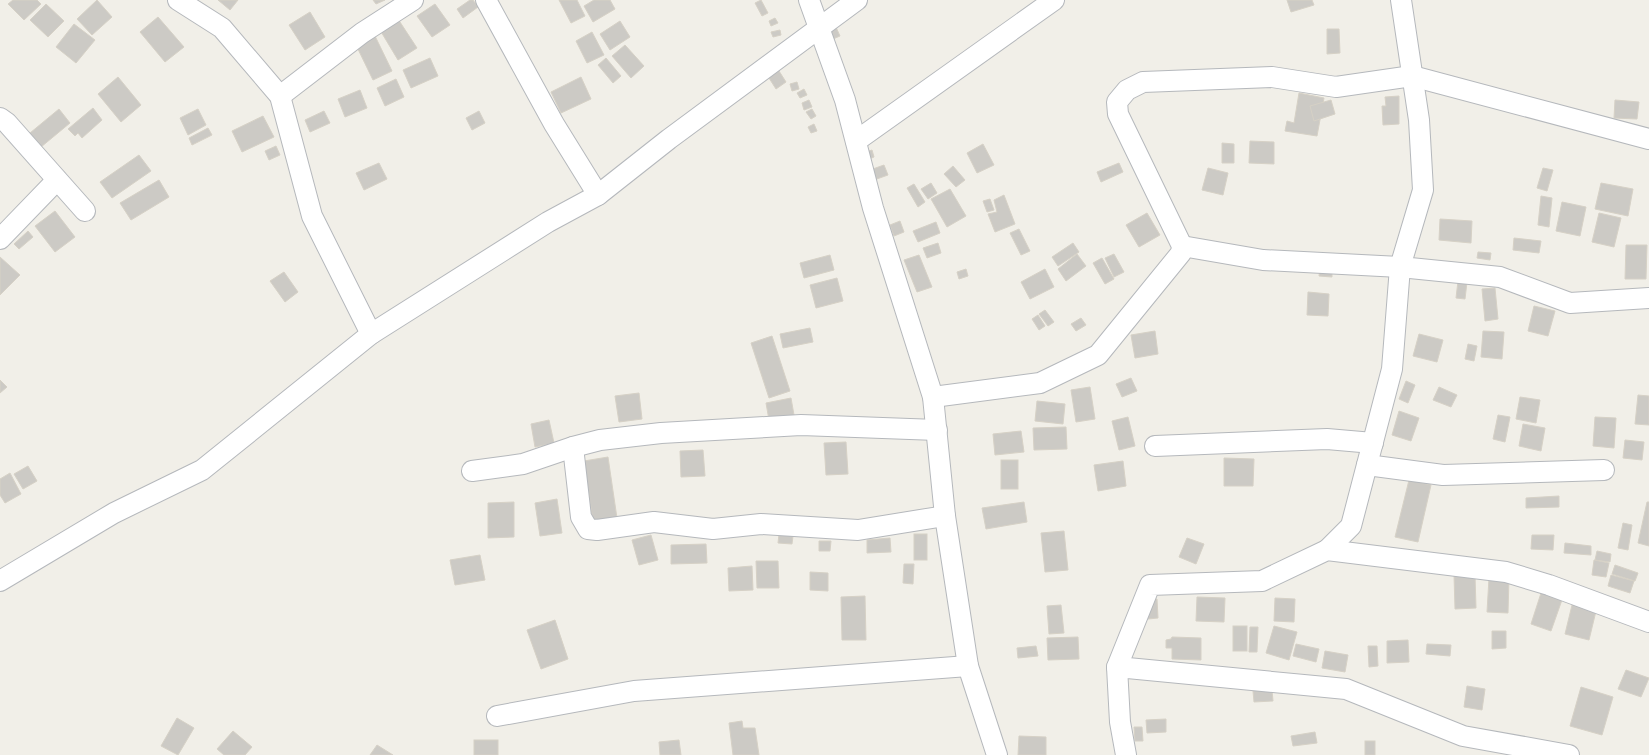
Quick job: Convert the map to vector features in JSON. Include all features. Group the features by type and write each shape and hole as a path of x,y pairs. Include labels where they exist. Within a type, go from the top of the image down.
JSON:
{"street":[{"path":"178,0 222,28 280,96 312,216 371,334"},
{"path":"280,96 362,33 413,0"},
{"path":"486,0 554,124 598,195"},
{"path":"809,0 845,100 873,208 933,398 945,516 968,666 997,755"},
{"path":"1,579 114,513 202,470 371,334 548,222 598,195 669,139 857,0"},
{"path":"856,141 1054,0"},
{"path":"1126,755 1120,722 1117,667 1150,585 1262,581 1327,550 1352,526 1392,369 1400,268 1423,190 1418,120 1401,0"},
{"path":"933,398 1040,383 1098,355 1181,253 1182,246 1118,114 1117,102 1127,90 1143,82 1272,77 1336,87 1412,76 1649,139"},
{"path":"0,118 7,123 85,211"},
{"path":"0,239 57,180"},
{"path":"1182,246 1263,260 1400,268 1500,277 1570,303 1649,298"},
{"path":"472,471 523,464 600,440 662,433 801,426 937,430"},
{"path":"1155,446 1327,439 1373,443"},
{"path":"573,447 581,517 588,528 597,530 654,522 713,530 761,524 858,530 945,516"},
{"path":"1367,465 1444,475 1604,470"},
{"path":"1327,550 1506,572 1549,585 1649,622"},
{"path":"497,716 634,691 968,666"},
{"path":"1117,667 1346,689 1463,736 1569,755"}],"building":[{"path":"13,0 37,0 41,4 24,20 8,4"},
{"path":"97,0 112,17 92,35 77,19"},
{"path":"218,0 238,0 230,10"},
{"path":"373,0 385,0 376,4"},
{"path":"473,0 478,7 463,18 457,9"},
{"path":"559,0 577,0 585,16 571,23"},
{"path":"594,0 610,0 615,9 593,22 584,6"},
{"path":"761,0 768,13 762,16 755,3"},
{"path":"1287,0 1312,0 1314,5 1291,12"},
{"path":"46,4 64,21 48,37 30,20"},
{"path":"435,4 450,25 432,37 417,16"},
{"path":"310,12 325,37 305,50 289,25"},
{"path":"158,17 184,47 165,62 140,32"},
{"path":"775,18 778,23 771,26 769,21"},
{"path":"398,19 417,48 398,60 380,30"},
{"path":"620,21 630,37 610,50 600,34"},
{"path":"74,24 95,40 76,63 56,47"},
{"path":"835,25 840,36 826,42 821,30"},
{"path":"1327,29 1339,29 1340,53 1327,54"},
{"path":"780,30 781,35 773,37 771,32"},
{"path":"592,32 604,55 587,63 576,41"},
{"path":"375,36 392,71 373,80 356,45"},
{"path":"625,45 644,66 631,78 612,56"},
{"path":"430,58 438,76 411,88 403,70"},
{"path":"606,58 621,76 613,83 598,65"},
{"path":"779,71 786,82 776,89 769,78"},
{"path":"118,77 141,105 121,122 98,94"},
{"path":"581,77 591,99 561,113 551,92"},
{"path":"396,79 404,97 385,106 377,88"},
{"path":"797,82 799,89 792,91 790,84"},
{"path":"804,89 807,95 800,98 797,93"},
{"path":"360,90 367,108 345,117 338,99"},
{"path":"1299,93 1324,98 1317,136 1285,131 1287,121 1294,123"},
{"path":"1399,96 1399,124 1383,125 1382,106 1386,106 1385,97"},
{"path":"809,100 812,107 804,110 802,103"},
{"path":"1331,100 1335,114 1314,121 1310,106"},
{"path":"1615,100 1639,102 1637,119 1614,118"},
{"path":"93,108 102,120 82,138 78,133 75,136 68,129"},
{"path":"59,109 70,123 41,147 30,133"},
{"path":"198,109 206,125 188,135 180,118"},
{"path":"812,109 816,116 811,119 806,112"},
{"path":"324,111 330,123 310,132 305,120"},
{"path":"479,111 485,123 472,130 466,118"},
{"path":"263,116 274,137 242,152 232,131"},
{"path":"814,124 817,131 811,133 808,127"},
{"path":"208,128 212,135 192,145 189,138"},
{"path":"1250,141 1274,142 1274,164 1249,163"},
{"path":"1222,143 1234,144 1234,163 1222,163"},
{"path":"983,144 994,165 977,173 967,153"},
{"path":"276,146 280,155 269,160 265,151"},
{"path":"872,150 874,157 869,159 866,152"},
{"path":"139,155 151,171 112,198 100,182"},
{"path":"379,163 387,179 364,190 356,173"},
{"path":"1119,163 1123,172 1101,182 1097,172"},
{"path":"884,165 888,175 874,180 870,170"},
{"path":"953,166 965,180 956,187 944,174"},
{"path":"1208,168 1228,173 1223,195 1202,190"},
{"path":"1543,168 1553,170 1547,191 1537,188"},
{"path":"159,180 169,197 131,220 120,203"},
{"path":"931,183 937,193 928,199 921,189"},
{"path":"1601,183 1633,189 1628,216 1595,209"},
{"path":"914,184 925,202 918,207 907,188"},
{"path":"950,189 966,216 947,227 931,199"},
{"path":"1004,195 1015,224 995,232 988,214 997,212 994,200"},
{"path":"1541,196 1552,198 1549,227 1538,225"},
{"path":"990,199 994,210 987,212 983,201"},
{"path":"1562,202 1586,207 1580,236 1556,231"},
{"path":"55,211 75,237 55,252 35,226"},
{"path":"1147,213 1160,235 1139,247 1126,225"},
{"path":"1599,213 1621,218 1614,247 1592,242"},
{"path":"1440,219 1472,221 1471,243 1439,240"},
{"path":"900,221 904,232 894,236 890,225"},
{"path":"936,222 940,233 918,242 913,231"},
{"path":"1019,229 1030,251 1021,255 1010,233"},
{"path":"28,231 33,237 19,249 14,244"},
{"path":"1514,238 1541,241 1539,253 1513,250"},
{"path":"938,243 941,253 927,258 923,248"},
{"path":"1073,243 1079,252 1058,266 1052,257"},
{"path":"1626,245 1647,245 1646,279 1625,279"},
{"path":"1478,252 1491,253 1490,260 1477,258"},
{"path":"1077,254 1086,266 1066,281 1058,269"},
{"path":"1114,254 1124,272 1114,277 1105,258"},
{"path":"830,255 834,270 804,278 800,263"},
{"path":"919,255 932,287 917,292 904,260"},
{"path":"0,257 20,275 0,295"},
{"path":"1102,258 1114,279 1105,284 1093,263"},
{"path":"1320,268 1332,268 1332,277 1319,276"},
{"path":"966,269 968,276 959,279 957,272"},
{"path":"1045,269 1054,287 1030,299 1021,282"},
{"path":"284,272 298,292 285,302 270,281"},
{"path":"837,278 843,301 816,308 810,285"},
{"path":"1458,281 1467,282 1465,299 1456,298"},
{"path":"1495,288 1498,319 1485,321 1482,289"},
{"path":"1308,292 1329,294 1328,316 1307,315"},
{"path":"1534,306 1555,311 1548,336 1528,331"},
{"path":"1045,310 1054,322 1048,326 1039,314"},
{"path":"1038,315 1045,326 1039,330 1032,319"},
{"path":"1081,318 1086,325 1076,331 1071,324"},
{"path":"810,328 813,342 783,348 780,334"},
{"path":"1155,331 1158,354 1135,358 1131,335"},
{"path":"1483,331 1504,332 1502,359 1481,357"},
{"path":"1419,334 1443,340 1437,362 1413,356"},
{"path":"772,336 790,391 769,398 751,343"},
{"path":"1468,344 1477,346 1474,361 1465,359"},
{"path":"1131,378 1137,391 1122,397 1116,384"},
{"path":"0,380 7,387 0,393"},
{"path":"1406,381 1415,385 1408,403 1399,399"},
{"path":"1090,387 1095,419 1076,422 1071,390"},
{"path":"1439,387 1457,395 1451,407 1433,400"},
{"path":"639,393 642,419 619,422 615,396"},
{"path":"1638,395 1649,396 1649,425 1635,424"},
{"path":"1520,397 1540,400 1536,423 1516,419"},
{"path":"791,398 794,415 769,420 766,403"},
{"path":"1037,401 1065,404 1063,424 1035,421"},
{"path":"1399,411 1419,418 1411,441 1392,435"},
{"path":"1498,415 1510,417 1505,442 1493,439"},
{"path":"1128,417 1135,446 1119,450 1112,421"},
{"path":"1595,417 1616,418 1614,448 1593,446"},
{"path":"549,420 554,443 535,447 531,424"},
{"path":"1523,424 1545,428 1541,451 1519,446"},
{"path":"1066,427 1067,449 1034,450 1033,428"},
{"path":"1021,431 1024,452 995,455 993,434"},
{"path":"1625,440 1644,442 1642,460 1623,458"},
{"path":"846,442 848,474 826,475 824,443"},
{"path":"703,450 705,476 681,477 680,451"},
{"path":"608,457 617,518 593,521 584,461"},
{"path":"1224,458 1254,459 1253,486 1224,486"},
{"path":"1001,460 1018,460 1018,489 1001,489"},
{"path":"1123,461 1126,486 1098,491 1094,465"},
{"path":"28,466 37,481 23,489 14,474"},
{"path":"10,473 21,494 5,503 0,495 0,479"},
{"path":"1409,480 1431,485 1418,542 1395,537"},
{"path":"1559,496 1559,507 1526,508 1526,498"},
{"path":"557,499 562,533 540,536 535,503"},
{"path":"514,502 514,537 488,538 488,503"},
{"path":"1024,502 1027,522 986,529 982,508"},
{"path":"1647,502 1649,502 1649,546 1638,543"},
{"path":"1623,523 1632,525 1628,550 1618,548"},
{"path":"1064,531 1068,570 1045,572 1041,533"},
{"path":"779,534 793,536 792,544 778,543"},
{"path":"914,534 927,534 927,560 914,560"},
{"path":"651,535 658,560 639,565 632,540"},
{"path":"1532,535 1554,535 1553,550 1531,549"},
{"path":"890,538 891,552 867,553 867,540"},
{"path":"1187,538 1204,544 1196,564 1179,557"},
{"path":"819,541 831,541 830,551 819,551"},
{"path":"1565,543 1591,546 1591,555 1564,553"},
{"path":"706,544 707,563 671,564 671,545"},
{"path":"1597,551 1611,554 1610,562 1595,560"},
{"path":"480,555 485,580 455,585 450,560"},
{"path":"1594,560 1609,563 1606,577 1592,575"},
{"path":"756,561 778,561 779,588 757,588"},
{"path":"904,564 914,564 913,584 903,583"},
{"path":"1615,565 1638,573 1635,581 1612,574"},
{"path":"752,566 753,590 729,591 728,568"},
{"path":"810,572 828,573 828,591 810,590"},
{"path":"1454,575 1475,575 1476,608 1455,609"},
{"path":"1611,575 1634,581 1630,593 1608,586"},
{"path":"1489,578 1509,578 1508,613 1487,612"},
{"path":"1542,590 1563,597 1551,631 1531,624"},
{"path":"865,596 866,640 842,640 841,597"},
{"path":"1197,597 1225,598 1224,622 1196,621"},
{"path":"1275,598 1295,599 1294,622 1274,621"},
{"path":"1157,599 1158,618 1148,619 1147,600"},
{"path":"1573,601 1597,607 1589,640 1565,634"},
{"path":"1061,605 1064,633 1049,634 1047,606"},
{"path":"555,620 568,659 541,669 527,630"},
{"path":"1233,626 1247,626 1247,651 1233,651"},
{"path":"1274,626 1297,632 1289,660 1266,653"},
{"path":"1250,627 1258,627 1257,652 1249,652"},
{"path":"1492,631 1506,631 1506,648 1492,649"},
{"path":"1078,637 1079,659 1048,660 1047,638"},
{"path":"1172,637 1201,638 1201,660 1172,659 1172,648 1166,648 1166,640"},
{"path":"1408,640 1409,662 1387,663 1387,641"},
{"path":"1296,644 1319,649 1316,662 1293,656"},
{"path":"1427,644 1451,645 1450,656 1426,654"},
{"path":"1036,646 1038,656 1018,658 1017,648"},
{"path":"1368,646 1377,646 1378,666 1369,667"},
{"path":"1325,651 1348,655 1345,672 1322,668"},
{"path":"1626,670 1649,678 1641,697 1618,689"},
{"path":"1467,686 1485,689 1482,710 1464,707"},
{"path":"1581,687 1613,697 1602,735 1570,726"},
{"path":"1272,690 1273,701 1254,702 1253,691"},
{"path":"177,718 194,728 178,755 161,746"},
{"path":"1166,719 1166,732 1147,733 1146,720"},
{"path":"742,721 743,728 755,728 759,755 733,755 729,723"},
{"path":"1134,727 1142,727 1143,741 1135,741"},
{"path":"233,731 252,747 245,755 224,755 217,749"},
{"path":"1315,732 1317,743 1293,746 1291,736"},
{"path":"1019,736 1046,737 1046,755 1018,755"},
{"path":"474,740 498,740 498,755 474,755"},
{"path":"679,740 681,755 660,755 659,742"},
{"path":"1365,741 1375,741 1375,755 1365,755"},
{"path":"377,745 393,755 370,755"}]}
